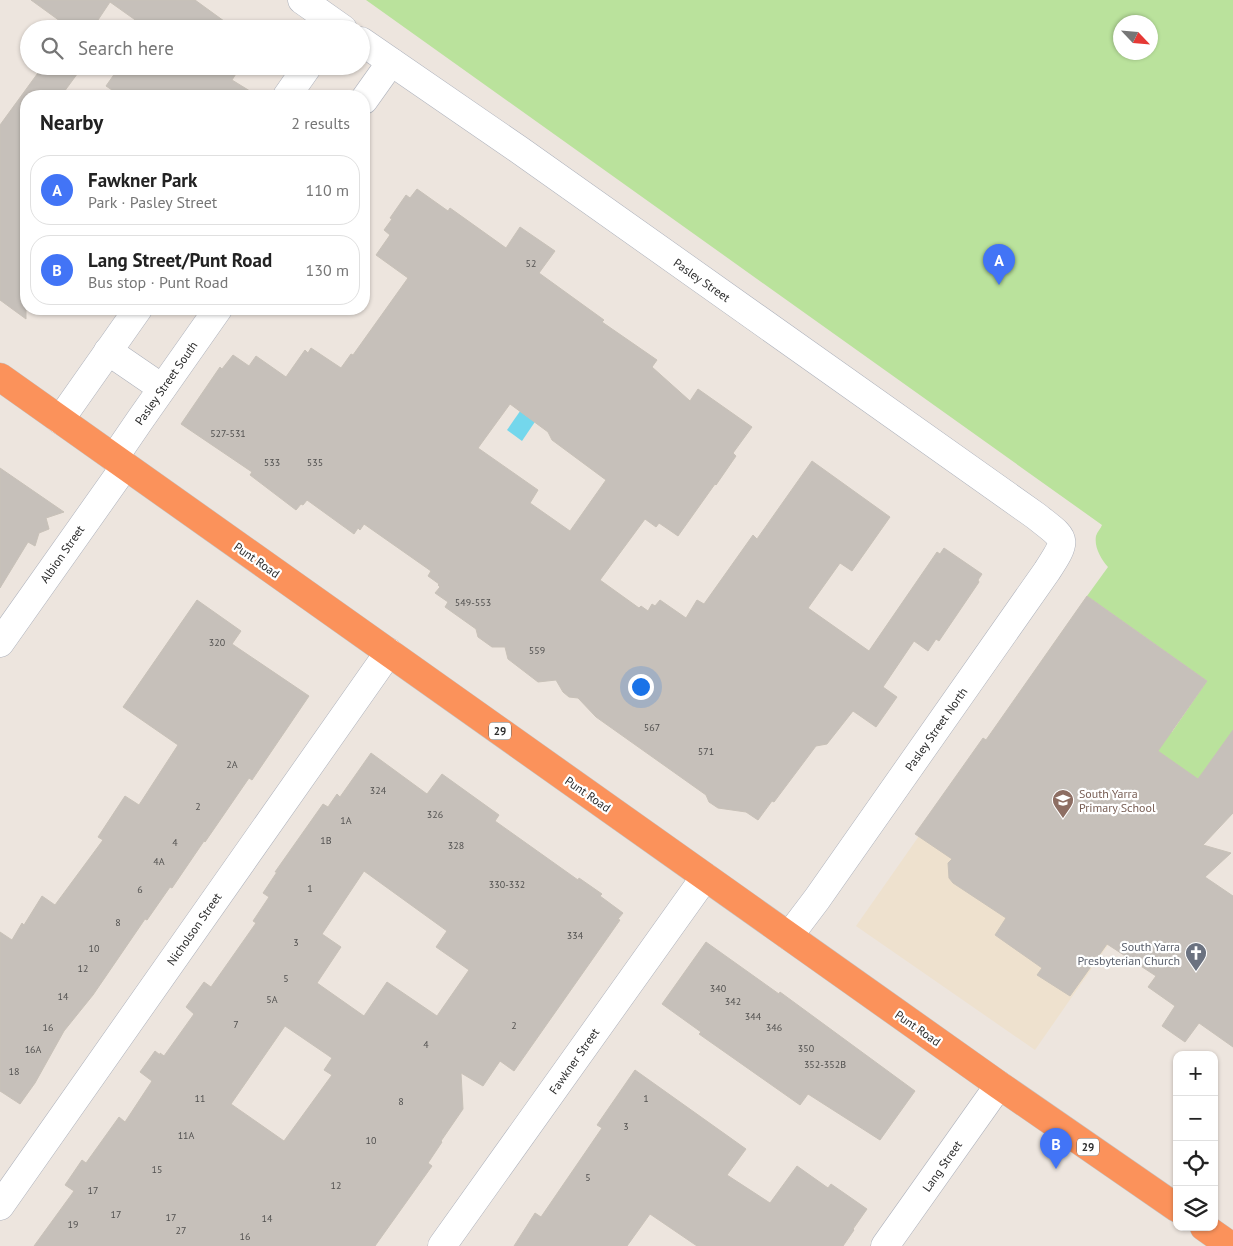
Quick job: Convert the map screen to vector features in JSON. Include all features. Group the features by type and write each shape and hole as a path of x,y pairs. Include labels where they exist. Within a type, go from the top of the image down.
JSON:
{"highway":[{"name":"Punt Road","path":"0,377 999,1085 1173,1205"},
{"path":"1210,1231 1231,1246"}],"street":[{"path":"302,0 329,20"},
{"name":"Pasley Street","path":"370,47 526,155 1042,522"},
{"path":"370,92 391,62"},
{"path":"291,90 302,75"},
{"path":"60,420 134,315"},
{"name":"Pasley Street South","path":"120,462 162,388 214,315"},
{"path":"108,351 162,388"},
{"name":"Albion Street","path":"0,643 120,462"},
{"name":"Pasley Street North","path":"789,936 817,899 1059,552 1061,546 1059,535 1042,522"},
{"name":"Nicholson Street","path":"0,1206 388,652"},
{"name":"Fawkner Street","path":"442,1246 705,877"},
{"name":"Lang Street","path":"885,1246 999,1085"}],"shaded area":[{"name":"South Yarra Primary School","path":"1087,596 1207,681 1200,692 1233,765 1035,1050 856,926"}],"green space":[{"path":"366,0 1233,0 1233,730 1212,795 1157,751 1167,729 1172,732 1207,681 1087,596 1108,567 1097,549 1096,536 1102,525"}],"water":[{"path":"534,391 549,401 522,441 507,430"}],"building":[{"path":"31,0 195,0 223,20 135,20 110,2 98,20 59,20"},
{"path":"36,75 76,75 65,90 26,90"},
{"path":"114,75 235,75 232,80 248,90 112,90 106,86"},
{"path":"20,98 20,315 0,300 0,125"},
{"path":"417,189 448,211 450,208 506,248 520,227 555,251 539,273 604,320 602,322 657,360 652,367 690,401 698,389 752,427 733,453 736,456 678,536 659,523 656,527 645,519 600,580 639,608 641,606 648,611 652,604 655,606 660,600 686,618 697,600 704,604 753,535 757,539 812,461 890,517 852,571 840,563 808,608 869,651 937,552 940,554 944,548 982,574 978,580 979,582 939,641 936,639 928,651 914,641 883,687 897,697 876,727 853,711 827,744 816,746 758,820 746,812 718,808 709,802 706,795 596,717 578,698 569,697 563,692 556,680 538,682 508,659 505,647 492,647 478,637 476,629 445,607 448,602 435,593 440,587 439,584 428,576 431,571 364,524 354,534 307,500 296,510 250,475 252,472 181,424 220,367 222,369 233,355 249,366 256,356 286,377 305,350 308,353 311,348 341,368 351,354 353,355 408,278 376,255 390,235 384,230 392,219 390,218 406,195 410,198","holes":["510,404 548,432 552,440 606,480 570,531 530,503 538,490 478,448"]},
{"path":"0,468 64,512 46,518 49,529 39,533 35,546 28,542 0,588"},
{"name":"South Yarra Primary School","path":"1087,596 1207,681 1158,751 1198,779 1233,730 1233,813 1203,845 1231,853 1205,877 1233,896 1233,1047 1199,1023 1185,1042 1162,1026 1175,1006 1148,987 1156,976 1107,944 1070,996 1037,975 1042,968 995,935 1006,918 953,883 949,878 948,863 952,859 915,834 983,738 986,740"},
{"path":"197,600 241,631 232,644 309,696 252,780 249,778 172,888 170,887 147,920 145,919 93,995 64,1031 35,1083 20,1104 0,1091 0,932 12,940 42,896 55,905 103,840 98,837 125,796 139,805 178,745 123,707"},
{"path":"371,753 427,794 442,774 499,815 495,821 578,880 579,878 602,894 600,896 623,913 618,919 620,920 514,1071 500,1061 483,1086 461,1073 463,1109 428,1163 432,1166 375,1246 34,1246 74,1191 65,1185 82,1160 86,1163 119,1117 125,1122 152,1081 140,1072 155,1051 164,1056 194,1014 186,1007 204,982 211,987 256,923 253,921 269,897 263,893 277,872 275,872 323,804 328,807 337,794 340,797","holes":["364,871 447,931 436,947 469,970 437,1016 387,982 364,1016 317,983 341,947 322,934","285,1026 332,1058 324,1070 332,1075 284,1141 231,1104"]},
{"path":"706,942 779,994 780,992 915,1091 880,1140 808,1094 800,1105 699,1034 701,1032 662,1004"},
{"path":"635,1070 746,1149 727,1175 770,1203 797,1166 828,1188 831,1184 867,1209 843,1246 697,1246 650,1214 627,1246 514,1246 535,1213 541,1217 602,1128 597,1125"}],"place":[{"name":"Fawkner Park","path":"999,285"},
{"name":"South Yarra Primary School","path":"1063,819"},
{"name":"South Yarra Presbyterian Church","path":"1196,972"},
{"name":"Lang Street/Punt Road","path":"1056,1169"}]}
